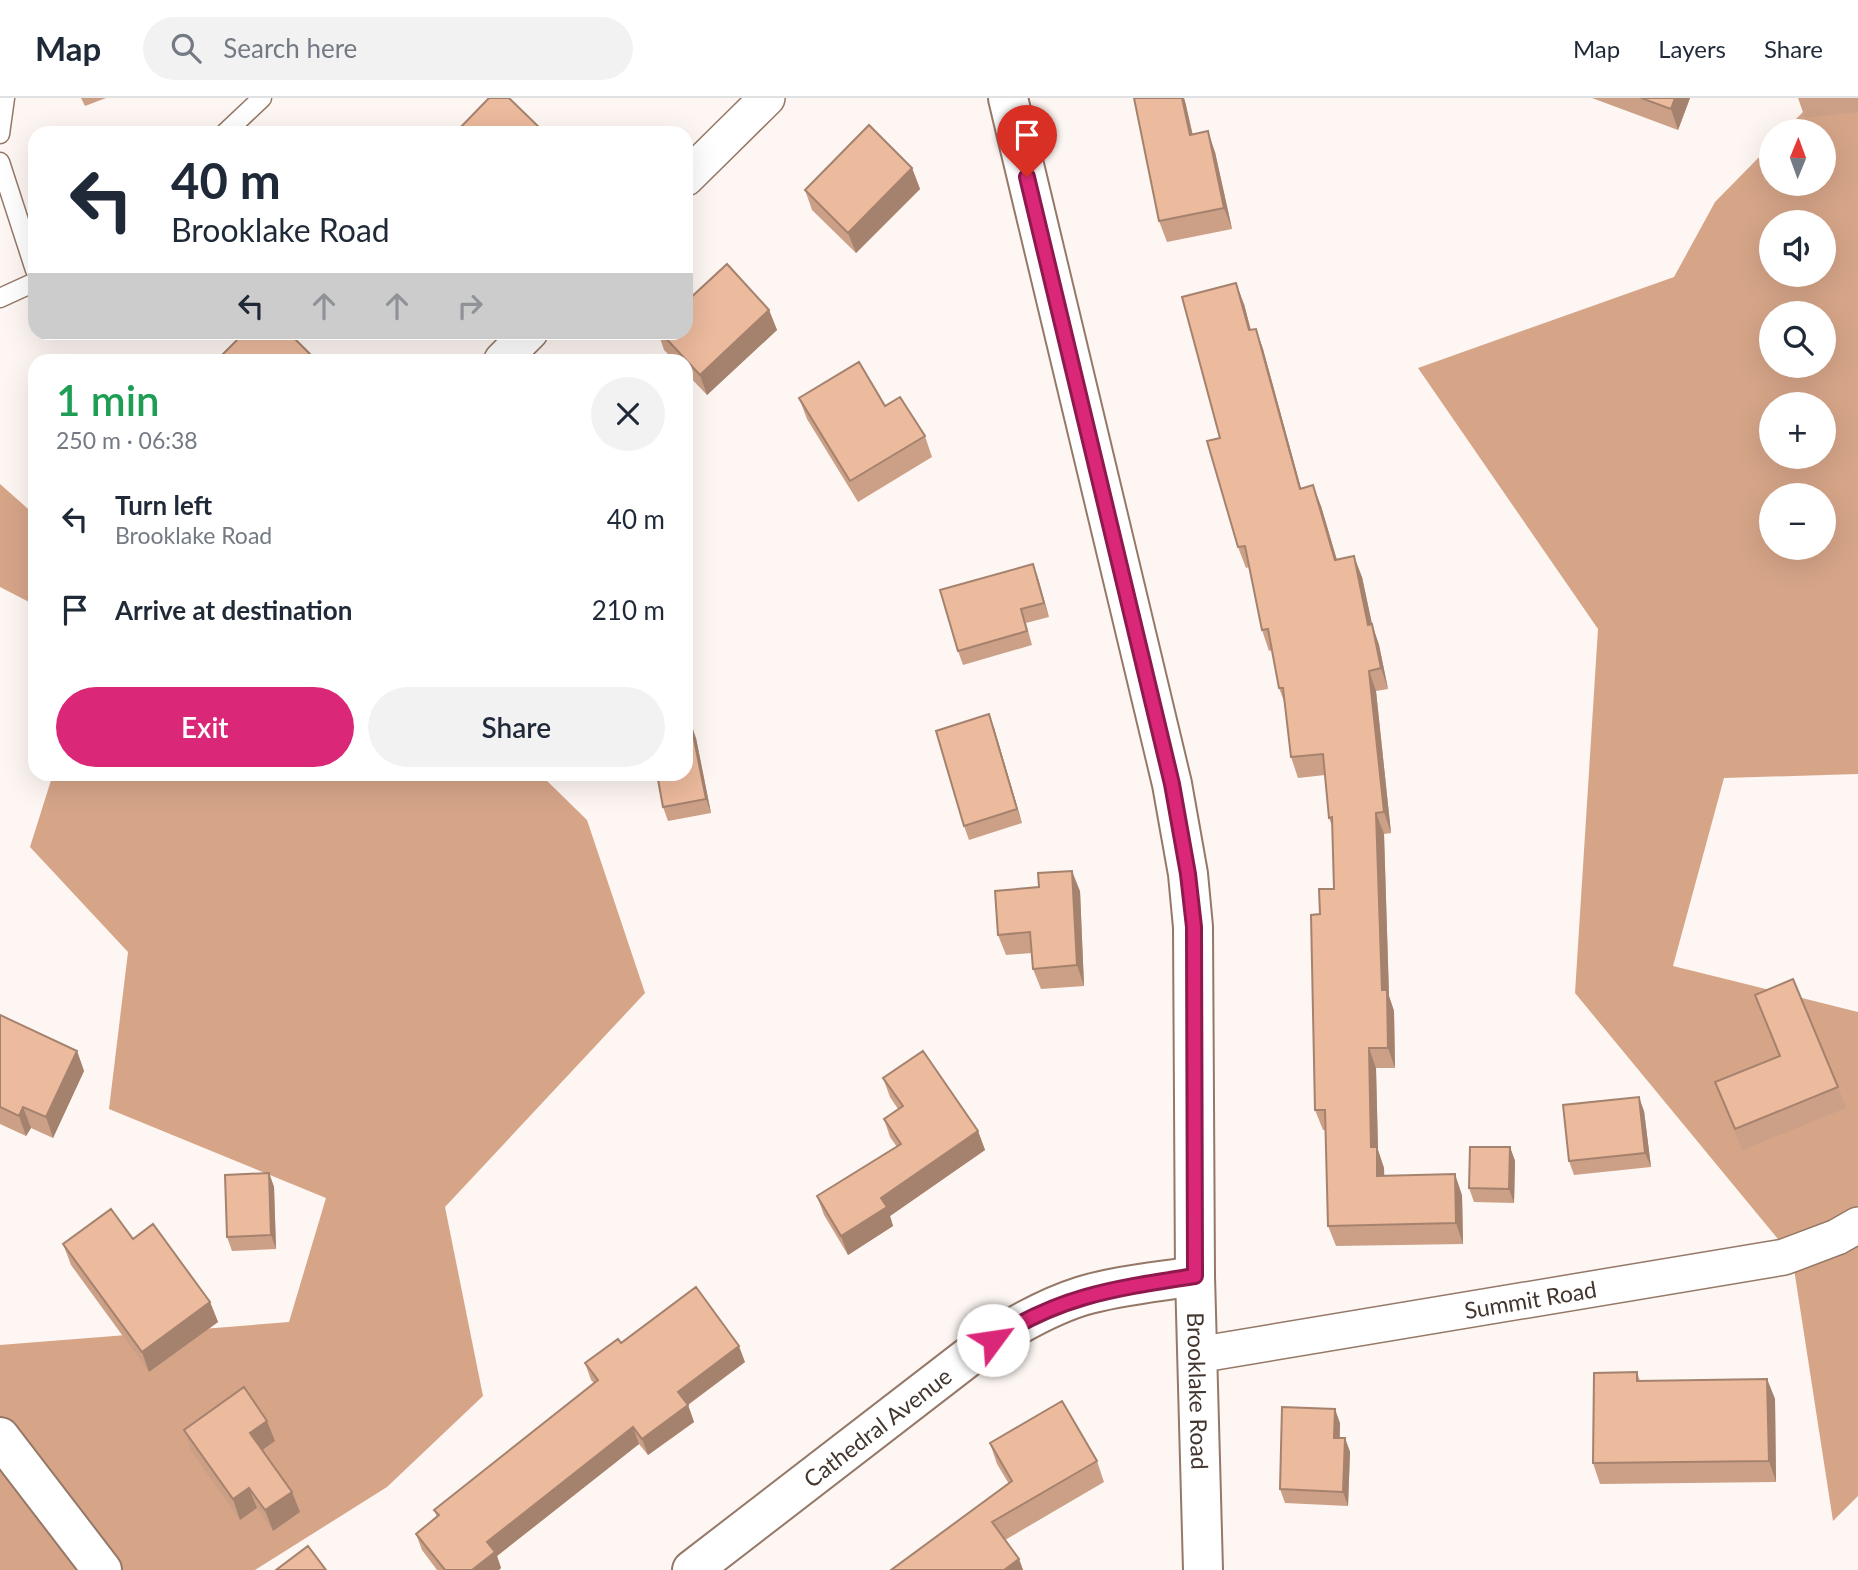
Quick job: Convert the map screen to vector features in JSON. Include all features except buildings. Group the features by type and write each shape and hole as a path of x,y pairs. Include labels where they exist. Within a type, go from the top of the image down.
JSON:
{"street":[{"path":"693,171 767,98"},
{"name":"Brooklake Road","path":"1009,98 1172,784 1188,874 1194,927 1195,1276 1203,1570"},
{"path":"508,354 522,340"},
{"name":"Summit Road","path":"1197,1355 1784,1257 1837,1237 1858,1225"},
{"name":"Cathedral Avenue","path":"692,1570 976,1351 1010,1328 1081,1297 1112,1289 1195,1276"},
{"path":"0,1437 103,1570"}],"lane":[{"path":"0,134 5,98"},
{"path":"232,126 262,98"},
{"path":"0,162 28,248"},
{"path":"0,298 28,285"}],"shaded area":[{"path":"1817,98 1858,98 1858,774 1724,778 1673,966 1858,1012 1858,1496 1833,1521 1792,1256 1575,993 1598,629 1418,368 1674,277 1715,202 1759,157 1759,196 1836,196 1836,119 1796,119"},
{"path":"0,484 28,509 28,601 0,587"},
{"path":"51,781 547,781 587,820 645,993 445,1207 483,1396 387,1487 255,1570 0,1570 0,1345 289,1322 326,1198 109,1109 128,952 30,847"}],"route":[{"path":"993,1340 1010,1328 1081,1297 1112,1289 1195,1276 1194,927 1188,874 1172,784 1027,177"}]}
